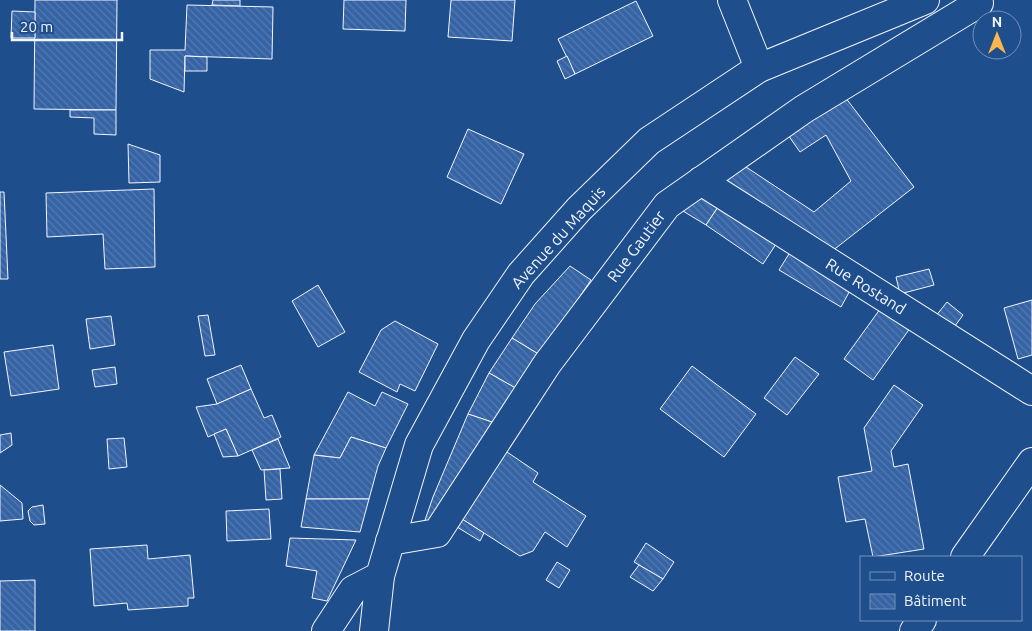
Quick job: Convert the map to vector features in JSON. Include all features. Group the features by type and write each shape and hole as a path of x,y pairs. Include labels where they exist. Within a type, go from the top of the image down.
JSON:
{"street":[{"path":"732,0 758,68"},
{"name":"Avenue du Maquis","path":"374,631 380,576 419,445 476,340 521,274 579,209 650,142 758,68 925,0"},
{"name":"Rue Gautier","path":"390,541 438,533 546,364 666,205 804,109 979,3 978,0"},
{"name":"Rue Rostand","path":"701,181 1032,390"},
{"path":"966,556 1032,462"},
{"path":"326,631 353,590 380,576"}],"building":[{"path":"35,0 117,0 116,110 34,109"},
{"path":"213,0 240,0 240,6 212,5"},
{"path":"344,0 406,0 405,31 343,29"},
{"path":"451,0 515,0 512,41 448,37"},
{"path":"636,1 653,36 575,74 558,39"},
{"path":"187,5 273,7 272,59 185,56 184,92 150,79 150,50 185,50"},
{"path":"12,11 35,12 35,38 11,38"},
{"path":"185,56 207,57 207,71 185,71"},
{"path":"567,56 575,74 565,79 557,61"},
{"path":"845,97 914,187 827,255 722,184 743,165 814,212 851,181 826,135 800,152 788,135"},
{"path":"70,110 116,110 116,135 94,134 94,118 70,117"},
{"path":"468,129 524,154 501,204 447,177"},
{"path":"128,144 160,155 160,182 129,183"},
{"path":"154,189 155,267 105,269 103,234 47,237 46,193"},
{"path":"0,192 4,192 8,279 0,279"},
{"path":"703,192 720,204 706,225 678,208"},
{"path":"720,204 778,241 763,264 706,225"},
{"path":"792,249 853,285 841,307 779,270"},
{"path":"570,266 591,280 540,355 512,338 535,304"},
{"path":"929,269 934,285 900,294 896,277"},
{"path":"318,285 345,332 318,347 292,301"},
{"path":"1032,300 1032,355 1018,359 1004,308"},
{"path":"947,302 963,315 952,330 935,317"},
{"path":"883,305 913,324 873,380 844,359"},
{"path":"208,315 215,355 205,356 198,316"},
{"path":"111,316 115,345 90,349 86,319"},
{"path":"395,321 438,344 415,391 400,384 397,392 359,372 381,330"},
{"path":"512,338 540,355 519,390 489,373"},
{"path":"53,345 59,389 11,396 4,352"},
{"path":"795,357 819,374 787,415 764,398"},
{"path":"241,365 251,389 217,404 207,379"},
{"path":"692,366 756,414 724,457 660,409"},
{"path":"115,367 117,384 95,387 92,370"},
{"path":"489,373 519,390 498,424 468,414"},
{"path":"894,385 923,405 891,451 894,467 908,464 924,549 873,556 865,519 846,522 838,477 872,471 864,428"},
{"path":"251,389 264,418 272,415 281,437 238,456 226,429 208,437 196,407 217,404"},
{"path":"348,392 375,406 382,392 408,404 386,448 351,437 340,458 314,455"},
{"path":"468,414 498,424 430,525 424,523 433,497"},
{"path":"226,429 238,456 223,457 214,434"},
{"path":"11,433 12,445 0,453 0,435"},
{"path":"351,437 386,448 378,466 369,499 306,499 314,455 340,458"},
{"path":"124,438 127,467 109,469 107,439"},
{"path":"278,439 290,468 261,470 252,450"},
{"path":"504,450 538,473 533,482 586,516 567,547 545,532 533,551 520,556 462,519"},
{"path":"280,469 282,499 266,500 264,470"},
{"path":"0,485 22,503 23,519 0,521"},
{"path":"306,499 369,499 360,532 301,527"},
{"path":"43,505 45,524 34,525 30,521 28,511 32,507"},
{"path":"269,509 271,539 227,541 226,511"},
{"path":"462,519 484,533 480,541 457,527"},
{"path":"290,538 356,540 327,601 312,598 317,571 286,566"},
{"path":"646,543 674,562 663,579 634,562"},
{"path":"147,545 148,559 190,555 194,598 188,598 188,606 128,610 127,603 94,606 90,549"},
{"path":"557,562 570,570 559,588 546,580"},
{"path":"639,565 663,579 653,591 630,577"},
{"path":"35,580 35,631 0,631 0,581"}]}
